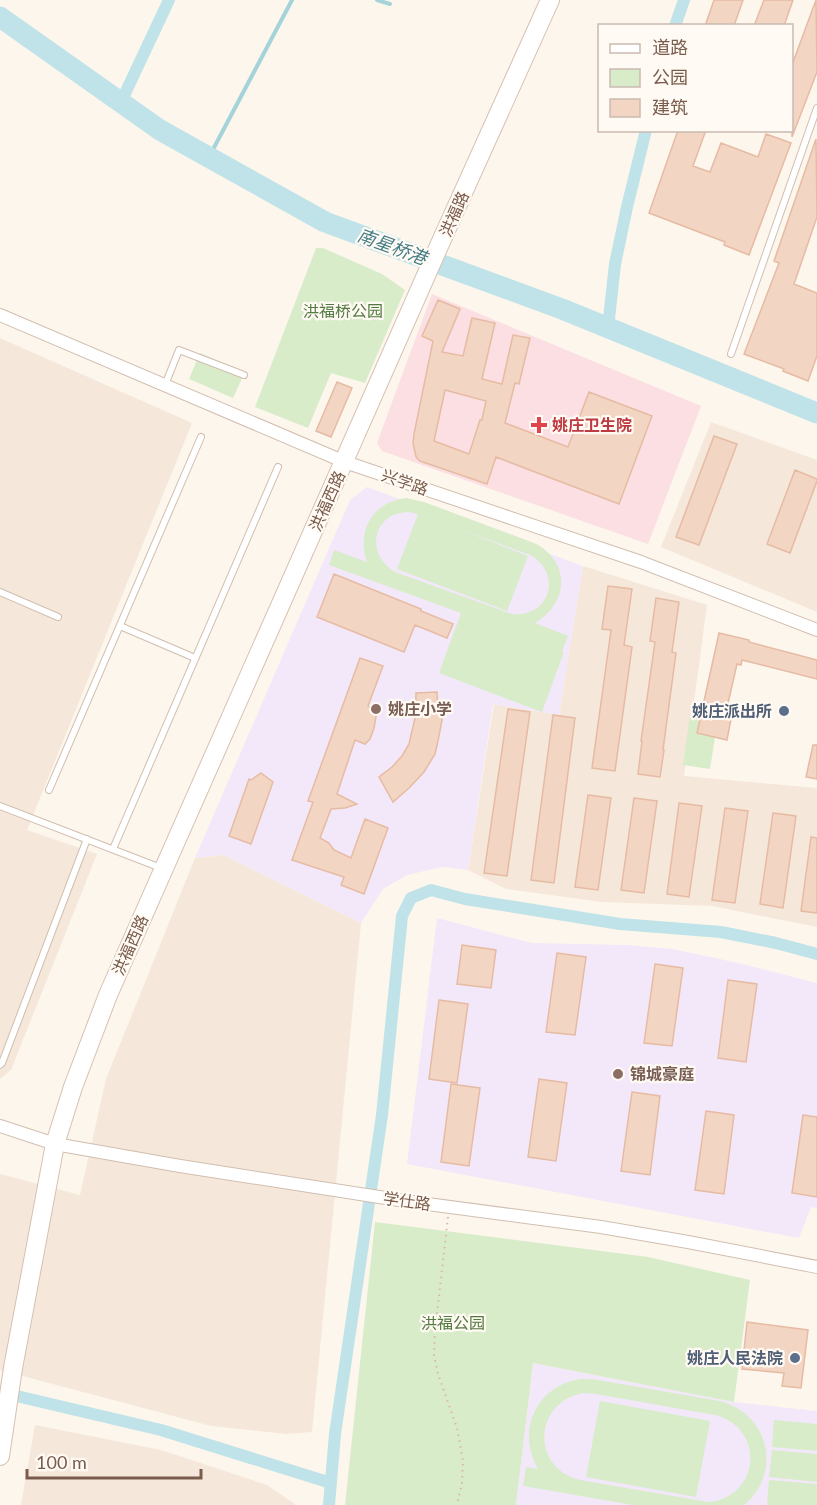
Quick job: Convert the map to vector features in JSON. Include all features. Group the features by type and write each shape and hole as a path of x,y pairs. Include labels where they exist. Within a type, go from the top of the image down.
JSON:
{"street":[{"name":"洪福路","path":"345,462 550,0"},
{"name":"兴学路","path":"0,315 345,462 640,562 817,630"},
{"name":"洪福西路","path":"0,1456 55,1144 73,1087 108,995 345,462"},
{"name":"学仕路","path":"0,1126 55,1144 180,1166 405,1201 601,1227 817,1267"}],"lane":[{"path":"731,354 817,108"},
{"path":"165,385 179,350 244,375"},
{"path":"49,790 201,437"},
{"path":"113,849 278,467"},
{"path":"0,592 58,617"},
{"path":"120,626 195,658"},
{"path":"0,806 164,869"},
{"path":"0,1065 87,839"}],"path":[{"path":"449,1207 434,1355 438,1374 458,1428 463,1461 462,1483 457,1505"}],"shaded area":[{"name":"姚庄卫生院","path":"432,294 701,406 648,544 382,451 377,443"},
{"path":"0,338 192,423 27,830 97,854 11,1070 0,1079"},
{"path":"711,422 817,460 817,612 661,547"},
{"name":"姚庄小学","path":"367,487 583,566 559,715 493,704 468,870 442,867 407,875 383,889 361,923 224,855 195,858 350,500"},
{"path":"583,566 707,605 684,776 817,788 817,927 712,906 602,902 506,889 468,870 494,704 559,715"},
{"path":"224,855 361,923 312,1432 286,1434 211,1426 0,1370 0,1174 80,1195 106,1079 195,858"},
{"name":"锦城豪庭","path":"437,918 532,943 627,945 673,949 817,983 817,1208 811,1207 799,1238 407,1164"},
{"path":"533,1363 734,1402 817,1411 817,1505 516,1505"},
{"path":"35,1425 161,1450 267,1485 295,1505 21,1505"}],"green space":[{"name":"洪福桥公园","path":"316,248 323,248 382,274 405,290 365,383 331,373 308,428 255,407"},
{"path":"200,353 245,372 233,398 189,379"},
{"path":"406,498 424,502 534,543 555,560 560,571 559,594 546,615 535,623 568,636 542,712 439,673 461,613 329,565 334,550 367,562 364,550 366,529 376,512 384,505","holes":["409,512 418,514 397,569 507,611 528,556 454,527 530,555 540,563 549,583 548,593 543,602 535,609 525,613 512,614 395,572 379,555 376,545 377,535 387,519"]},
{"path":"690,715 718,718 710,769 683,765"},
{"name":"洪福公园","path":"375,1222 648,1257 750,1280 734,1402 533,1363 516,1505 345,1505"},
{"path":"592,1379 720,1401 737,1408 750,1418 765,1446 764,1477 756,1492 744,1505 633,1505 523,1486 526,1467 538,1469 529,1440 534,1412 552,1391 565,1383","holes":["583,1393 715,1415 731,1422 743,1434 749,1447 750,1462 747,1476 738,1489 725,1498 708,1502 580,1480 564,1473 553,1463 546,1450 544,1436 547,1422 555,1409 567,1399"]},
{"path":"600,1401 710,1421 696,1497 586,1477"},
{"path":"774,1420 817,1424 817,1451 772,1447"},
{"path":"772,1450 817,1454 817,1482 769,1477"},
{"path":"769,1480 817,1484 817,1505 767,1505"}],"building":[{"path":"714,0 743,0 735,24 706,24"},
{"path":"764,0 793,0 785,24 755,24"},
{"path":"816,0 817,72 792,137 793,132 793,62"},
{"path":"677,132 705,132 693,166 710,172 721,143 758,157 766,134 791,143 749,255 724,245 725,242 649,213"},
{"path":"816,139 817,217 794,284 817,293 817,356 808,381 744,354 779,263 774,261"},
{"path":"438,300 460,309 442,352 463,356 472,318 495,323 482,379 502,384 513,335 530,338 519,384 515,383 505,423 568,447 589,392 652,416 619,504 496,457 487,484 420,461 416,457 413,443 433,341 422,336","holes":["445,390 486,401 482,420 480,420 469,454 434,441"]},
{"path":"337,382 352,388 331,437 316,431"},
{"path":"714,436 737,444 699,545 676,537"},
{"path":"795,470 817,481 790,553 767,544"},
{"path":"334,574 453,624 447,638 415,625 404,652 317,617"},
{"path":"608,586 632,589 624,645 632,647 615,771 592,768 611,630 602,629"},
{"path":"656,598 679,602 672,652 676,653 660,777 638,774 655,642 650,641"},
{"path":"719,633 817,660 817,679 742,660 741,665 737,664 726,712 732,714 727,740 697,733"},
{"path":"360,658 383,666 368,706 377,711 374,728 370,739 365,744 355,740 337,794 357,804 331,809 320,838 329,843 334,850 351,858 365,819 388,828 364,894 341,885 344,877 292,860 313,802 308,801"},
{"path":"437,692 438,709 442,709 442,720 435,754 424,772 393,802 379,777 402,756 409,744 415,718 416,693"},
{"path":"508,709 530,712 507,876 484,873"},
{"path":"553,715 575,718 554,883 531,880"},
{"path":"813,745 817,745 817,779 806,777"},
{"path":"261,773 273,782 251,844 229,836 249,779"},
{"path":"588,795 611,798 598,890 575,887"},
{"path":"634,798 657,801 644,893 621,890"},
{"path":"679,803 702,806 689,897 667,894"},
{"path":"725,808 748,811 735,903 712,900"},
{"path":"773,813 796,816 783,908 760,904"},
{"path":"811,837 817,838 817,913 801,911"},
{"path":"462,945 496,950 491,988 457,984"},
{"path":"557,953 586,957 575,1035 546,1032"},
{"path":"655,964 683,968 672,1046 644,1043"},
{"path":"728,980 757,984 746,1062 718,1058"},
{"path":"439,1000 468,1004 457,1083 429,1079"},
{"path":"539,1079 567,1083 556,1161 528,1157"},
{"path":"451,1084 480,1088 469,1166 441,1162"},
{"path":"632,1092 660,1096 650,1175 621,1171"},
{"path":"706,1111 734,1115 724,1194 695,1190"},
{"path":"803,1115 817,1117 817,1197 792,1193"},
{"path":"747,1322 808,1330 801,1388 782,1386 784,1373 742,1369"}],"waterway":[{"path":"121,102 169,0"},
{"path":"209,157 292,0"},
{"path":"377,0 390,4"},
{"path":"676,24 684,0"},
{"name":"南星桥港","path":"0,17 160,130 325,222 562,309 817,413"},
{"path":"608,328 615,264 646,132"},
{"path":"329,1505 335,1434 382,1115 402,916 411,898 431,890 465,899 620,924 721,932 817,954"},
{"path":"0,1392 161,1430 331,1483"}],"place":[{"name":"姚庄卫生院","path":"539,425"},
{"name":"姚庄小学","path":"376,709"},
{"name":"姚庄派出所","path":"784,711"},
{"name":"锦城豪庭","path":"618,1074"},
{"name":"姚庄人民法院","path":"795,1358"}]}
